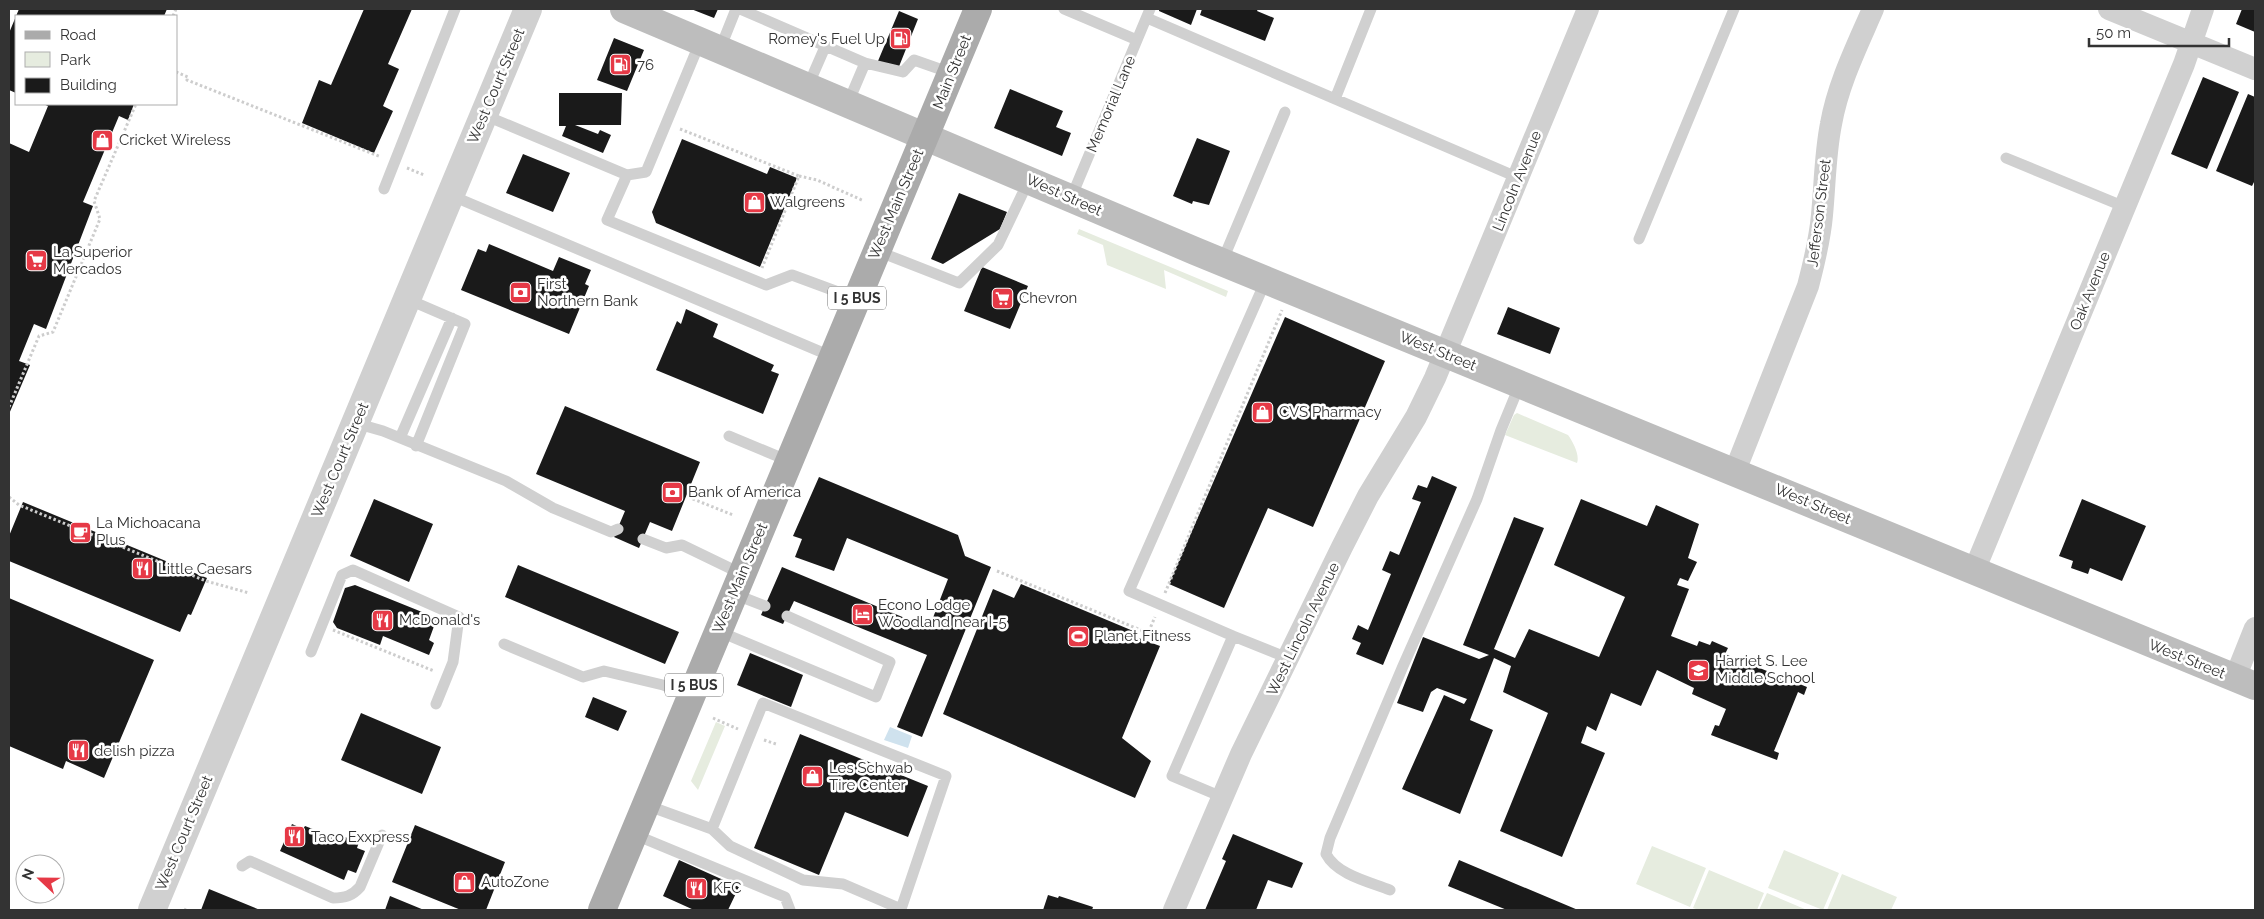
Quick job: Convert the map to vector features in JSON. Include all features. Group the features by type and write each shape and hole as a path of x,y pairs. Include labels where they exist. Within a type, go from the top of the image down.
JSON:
{"main road":[{"name":"West Street","path":"624,9 1222,262 2245,682"},
{"name":"Main Street","path":"925,135 978,9"},
{"name":"West Main Street","path":"605,909 633,834 690,696 925,135"}],"street":[{"name":"West Court Street","path":"152,910 528,9"},
{"name":"Lincoln Avenue","path":"1446,354 1588,9"},
{"name":"Jefferson Street","path":"1735,471 1808,286 1816,256 1822,216 1825,162 1831,122 1846,77 1873,9"},
{"path":"2109,9 2255,69"},
{"name":"Oak Avenue","path":"1974,571 2125,207 2203,9"},
{"name":"West Lincoln Avenue","path":"1174,910 1222,797 1288,658 1368,496 1416,417 1446,354"},
{"path":"2245,682 2255,628"}],"lane":[{"path":"384,189 455,9"},
{"path":"484,115 626,175 646,172 678,98 710,45 736,9"},
{"path":"740,9 865,63 903,72 914,60 951,73"},
{"path":"1064,9 1138,40"},
{"path":"1335,99 1371,9"},
{"path":"1639,239 1734,9"},
{"path":"1148,13 1335,99 1519,178"},
{"name":"Memorial Lane","path":"1071,198 1148,13"},
{"path":"808,86 825,47"},
{"path":"848,103 865,63"},
{"path":"1222,262 1286,112"},
{"path":"2006,158 2125,207"},
{"path":"626,175 607,220 766,285 792,275 857,299"},
{"path":"876,251 959,284 998,245 1030,180"},
{"path":"450,195 833,357"},
{"path":"1266,280 1129,591 1288,658"},
{"path":"407,299 465,324 416,446"},
{"path":"400,438 452,318"},
{"path":"1390,890 1345,872 1330,861 1326,854 1330,838 1477,499 1501,430 1520,384"},
{"path":"355,423 400,438 506,481 553,508 611,532 618,529"},
{"path":"729,436 789,461"},
{"path":"643,539 666,548 682,545 738,583 765,606"},
{"path":"311,652 342,575 353,570 459,617 453,662 436,704"},
{"path":"718,631 876,697 890,662 787,616"},
{"path":"1222,797 1172,776 1233,636"},
{"path":"504,644 583,677 604,671 663,685 690,696"},
{"path":"646,805 712,828 730,846 803,880 842,884 901,909 946,776 763,703 712,828"},
{"path":"633,834 785,897 790,910"},
{"path":"242,866 250,861 333,898 345,898 355,893 360,887 382,835"}],"path":[{"path":"178,73 188,77 187,80 424,175"},
{"path":"9,407 39,336 53,332 100,219 94,201 136,105"},
{"path":"679,129 799,176 817,180 864,201"},
{"path":"762,268 799,176"},
{"path":"9,497 19,505 206,581 249,593"},
{"path":"688,497 733,515"},
{"path":"322,625 444,674"}],"green space":[{"path":"1079,229 1228,291 1226,297 1164,270 1166,289 1107,265 1103,245 1077,234"},
{"path":"1517,413 1568,435 1577,452 1577,463 1505,435 1514,415"},
{"path":"716,722 725,726 698,790 691,781"},
{"path":"1652,846 1706,868 1690,907 1636,884"},
{"path":"1784,850 1839,873 1823,910 1768,888"},
{"path":"1709,870 1764,893 1757,910 1699,910 1693,908"},
{"path":"1842,874 1897,897 1891,910 1827,910"},
{"path":"1767,893 1807,910 1759,910"}],"water":[{"path":"890,727 912,736 908,748 884,740"}],"building":[{"path":"19,9 167,9 164,15 16,15"},
{"path":"364,9 412,9 388,64 399,69 383,106 393,111 374,153 302,123 319,80 331,85"},
{"path":"691,9 718,9 714,18"},
{"path":"1159,9 1197,9 1191,25 1159,11"},
{"path":"1202,9 1258,9 1257,11 1274,18 1265,41 1200,15"},
{"path":"2242,9 2255,9 2255,32 2236,24"},
{"path":"899,11 918,19 898,69 878,61"},
{"path":"15,18 15,93 9,90 9,33"},
{"path":"614,38 644,50 627,91 597,80"},
{"path":"2203,77 2239,92 2207,169 2171,154"},
{"path":"1010,89 1063,111 1056,127 1071,133 1062,156 994,128"},
{"path":"559,93 622,93 621,125 575,125 598,134 600,130 611,135 603,153 562,136 566,126 559,126"},
{"path":"2248,94 2255,97 2255,180 2252,186 2216,171"},
{"path":"46,105 134,105 128,120 119,116 83,202 93,206 46,329 34,324 19,361 30,365 9,414 9,143 29,152 48,106"},
{"path":"1197,138 1230,151 1209,205 1193,201 1192,204 1173,196"},
{"path":"682,139 767,174 770,167 797,178 760,267 656,223 652,212"},
{"path":"523,154 570,173 553,212 506,193"},
{"path":"959,193 1007,212 1000,229 943,264 931,259"},
{"path":"489,244 553,271 559,257 591,270 585,284 589,286 569,334 461,290 478,249 486,252"},
{"path":"982,267 1028,286 1010,329 964,311"},
{"path":"1508,307 1560,328 1550,354 1497,334"},
{"path":"686,309 718,324 713,337 774,365 771,371 779,374 763,414 656,370 677,321 681,324"},
{"path":"1285,317 1385,361 1313,527 1268,508 1224,608 1169,584"},
{"path":"565,406 700,462 672,531 650,522 639,548 614,537 625,511 536,474"},
{"path":"1432,476 1457,487 1383,665 1356,654 1361,643 1352,639 1358,625 1368,630 1391,574 1382,570 1390,551 1399,555 1421,502 1412,499 1418,485 1427,488"},
{"path":"819,477 958,535 965,556 991,567 922,737 897,727 927,655 794,601 783,624 761,615 782,567 929,628 948,579 847,538 834,571 795,557 802,539 793,536"},
{"path":"374,499 433,524 409,582 350,556"},
{"path":"1581,499 1647,526 1656,505 1699,524 1688,558 1697,562 1688,581 1680,578 1677,585 1689,589 1671,636 1697,646 1699,641 1710,645 1712,641 1728,648 1725,654 1807,687 1804,695 1798,692 1774,751 1779,753 1777,760 1711,735 1715,725 1719,726 1726,709 1692,694 1694,688 1657,670 1641,706 1611,693 1596,731 1587,726 1581,743 1605,753 1562,857 1500,831 1548,713 1503,692 1511,666 1494,658 1470,720 1493,730 1460,814 1402,789 1444,695 1464,704 1467,699 1437,688 1431,692 1423,712 1397,703 1423,637 1479,659 1489,655 1463,645 1514,517 1544,528 1494,649 1515,658 1529,629 1599,657 1625,597 1554,565"},
{"path":"2082,499 2146,526 2122,581 2090,568 2088,574 2071,568 2073,561 2059,556"},
{"path":"23,502 207,578 191,615 188,614 180,632 9,561 9,536"},
{"path":"518,565 679,632 665,664 505,597"},
{"path":"1021,584 1138,633 1136,637 1160,646 1122,738 1151,761 1135,798 943,714 993,589 1014,598"},
{"path":"355,585 437,618 429,640 434,643 429,655 383,636 380,645 337,628 333,622 345,588"},
{"path":"9,598 154,660 104,778 66,761 63,769 9,746"},
{"path":"750,653 803,675 791,707 737,685"},
{"path":"593,697 627,711 618,731 585,717"},
{"path":"361,713 441,747 422,794 341,760"},
{"path":"800,734 928,786 908,837 845,812 819,875 754,848"},
{"path":"292,824 303,829 305,826 343,841 345,837 359,842 357,848 365,851 356,873 348,870 344,880 280,851"},
{"path":"415,825 505,862 486,910 461,910 392,882"},
{"path":"1233,834 1303,863 1292,888 1268,880 1256,910 1205,910 1226,861 1222,859"},
{"path":"679,860 739,887 728,910 694,910 663,896"},
{"path":"1459,860 1578,910 1507,910 1448,886"},
{"path":"209,889 260,910 201,910"},
{"path":"1048,895 1058,898 1059,896 1093,907 1092,910 1043,910"},
{"path":"390,896 424,910 385,910"}],"place":[{"name":"Romey's Fuel Up","path":"901,39"},
{"name":"76","path":"621,65"},
{"name":"Cricket Wireless","path":"103,140"},
{"name":"Walgreens","path":"754,202"},
{"name":"La Superior Mercados","path":"37,261"},
{"name":"First Northern Bank","path":"521,293"},
{"name":"Chevron","path":"1003,298"},
{"name":"CVS Pharmacy","path":"1263,412"},
{"name":"Bank of America","path":"672,492"},
{"name":"La Michoacana Plus","path":"80,532"},
{"name":"Little Caesars","path":"142,569"},
{"name":"Econo Lodge Woodland near I-5","path":"862,614"},
{"name":"McDonald's","path":"383,620"},
{"name":"Planet Fitness","path":"1078,636"},
{"name":"Harriet S. Lee Middle School","path":"1699,670"},
{"name":"delish pizza","path":"78,751"},
{"name":"Les Schwab Tire Center","path":"813,777"},
{"name":"Taco Exxpress","path":"295,837"},
{"name":"AutoZone","path":"465,882"},
{"name":"KFC","path":"697,888"}]}
